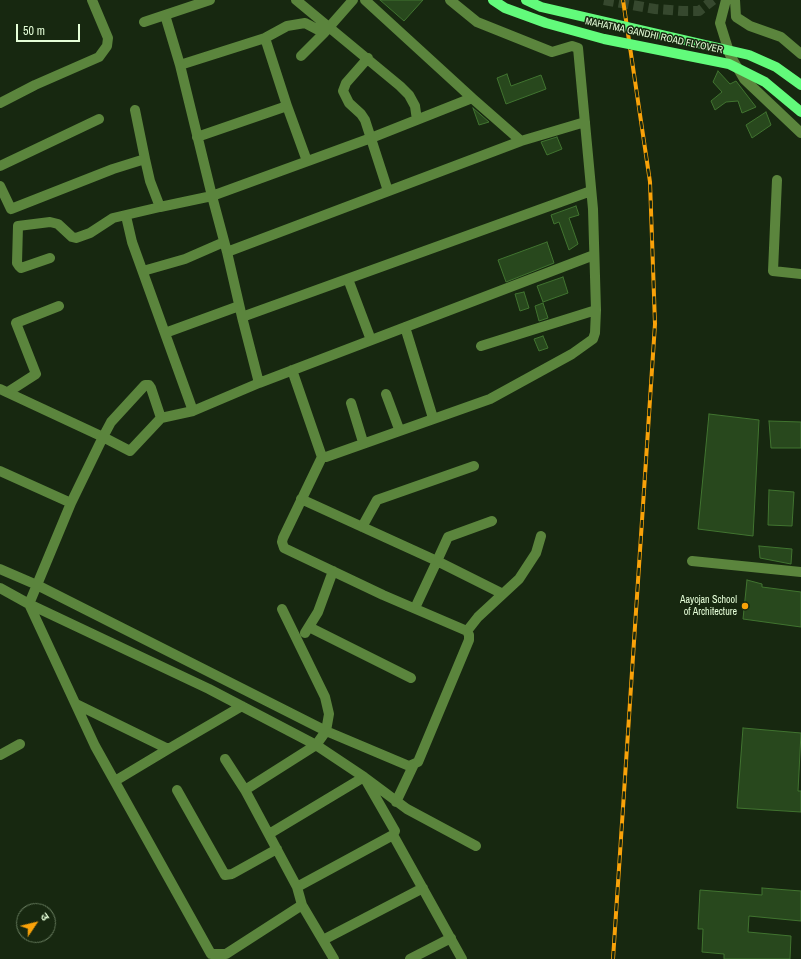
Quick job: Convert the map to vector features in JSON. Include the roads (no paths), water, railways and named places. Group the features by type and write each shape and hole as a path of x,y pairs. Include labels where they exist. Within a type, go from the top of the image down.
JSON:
{"main road":[{"name":"MAHATMA GANDHI ROAD FLYOVER","path":"493,0 505,8 546,23 604,39 729,64 765,82 801,112"},
{"name":"MAHATMA GANDHI ROAD FLYOVER","path":"526,0 556,10 749,55 776,67 801,85"}],"street":[{"path":"0,103 48,79 99,57 107,46 108,38 92,0"},
{"path":"144,22 210,0"},
{"path":"296,0 320,21 327,30"},
{"path":"301,56 327,30 353,0"},
{"path":"365,0 521,141"},
{"path":"450,0 477,22 552,52 572,46 578,48 591,191 596,310 594,335 591,341 583,347 490,398 322,457 283,538 283,546 287,551 467,631"},
{"path":"726,0 720,22 730,55 744,79 801,133"},
{"path":"735,0 736,17 750,26 781,37 801,54"},
{"path":"165,15 180,65 259,382"},
{"path":"180,65 265,38 287,26 305,23 327,30 368,58 409,95 415,106 417,120"},
{"path":"265,38 307,162"},
{"path":"368,58 346,83 343,91 344,96 349,103 365,120 388,191"},
{"path":"50,258 21,268 19,266 17,262 18,226 37,223 58,224 72,237 76,238 90,233 114,218 212,196 371,138 472,98"},
{"path":"197,136 287,106"},
{"path":"135,110 150,181 160,207"},
{"path":"0,166 99,119"},
{"path":"143,271 225,247 388,191 521,141 585,122"},
{"path":"0,186 11,209 113,169 145,159"},
{"path":"777,180 773,271 801,274"},
{"path":"242,317 591,191"},
{"path":"126,216 132,242 192,411"},
{"path":"4,391 130,451 161,418 192,411 259,382 594,255"},
{"path":"348,279 371,340"},
{"path":"4,391 36,374 16,323 59,306"},
{"path":"165,333 239,306"},
{"path":"481,346 596,310"},
{"path":"405,327 433,418"},
{"path":"292,370 322,457"},
{"path":"161,418 151,388 149,385 145,385 111,422 71,503 29,604 95,746 211,954 226,954 302,904"},
{"path":"386,394 399,429"},
{"path":"351,403 363,442"},
{"path":"362,526 377,500 474,466"},
{"path":"0,471 71,503"},
{"path":"301,499 437,561 503,594"},
{"path":"415,608 448,537 492,521"},
{"path":"467,631 478,618 518,579 536,553 541,536"},
{"path":"692,561 801,572"},
{"path":"0,569 37,585 326,731 409,766 418,762 469,640 467,631"},
{"path":"333,571 318,612 307,630 411,678"},
{"path":"0,588 29,604 242,706 316,745 364,777 396,802 476,846"},
{"path":"245,790 316,745 326,731 329,714 325,697 282,609"},
{"path":"76,704 162,746 170,748"},
{"path":"115,781 242,706"},
{"path":"0,755 20,744"},
{"path":"226,759 269,834 297,887 302,904 334,959"},
{"path":"396,802 414,764"},
{"path":"269,834 364,777"},
{"path":"364,777 395,831 393,835 462,959"},
{"path":"177,790 225,875 228,876 277,849"},
{"path":"297,887 393,835"},
{"path":"323,940 423,888"},
{"path":"410,959 451,938"}],"tunnel":[{"path":"604,0 655,9 683,11 699,11 713,0"}],"railway":[{"path":"613,959 655,324 650,182 623,0"}],"place":[{"name":"Aayojan School of Architecture","path":"745,606"}]}
